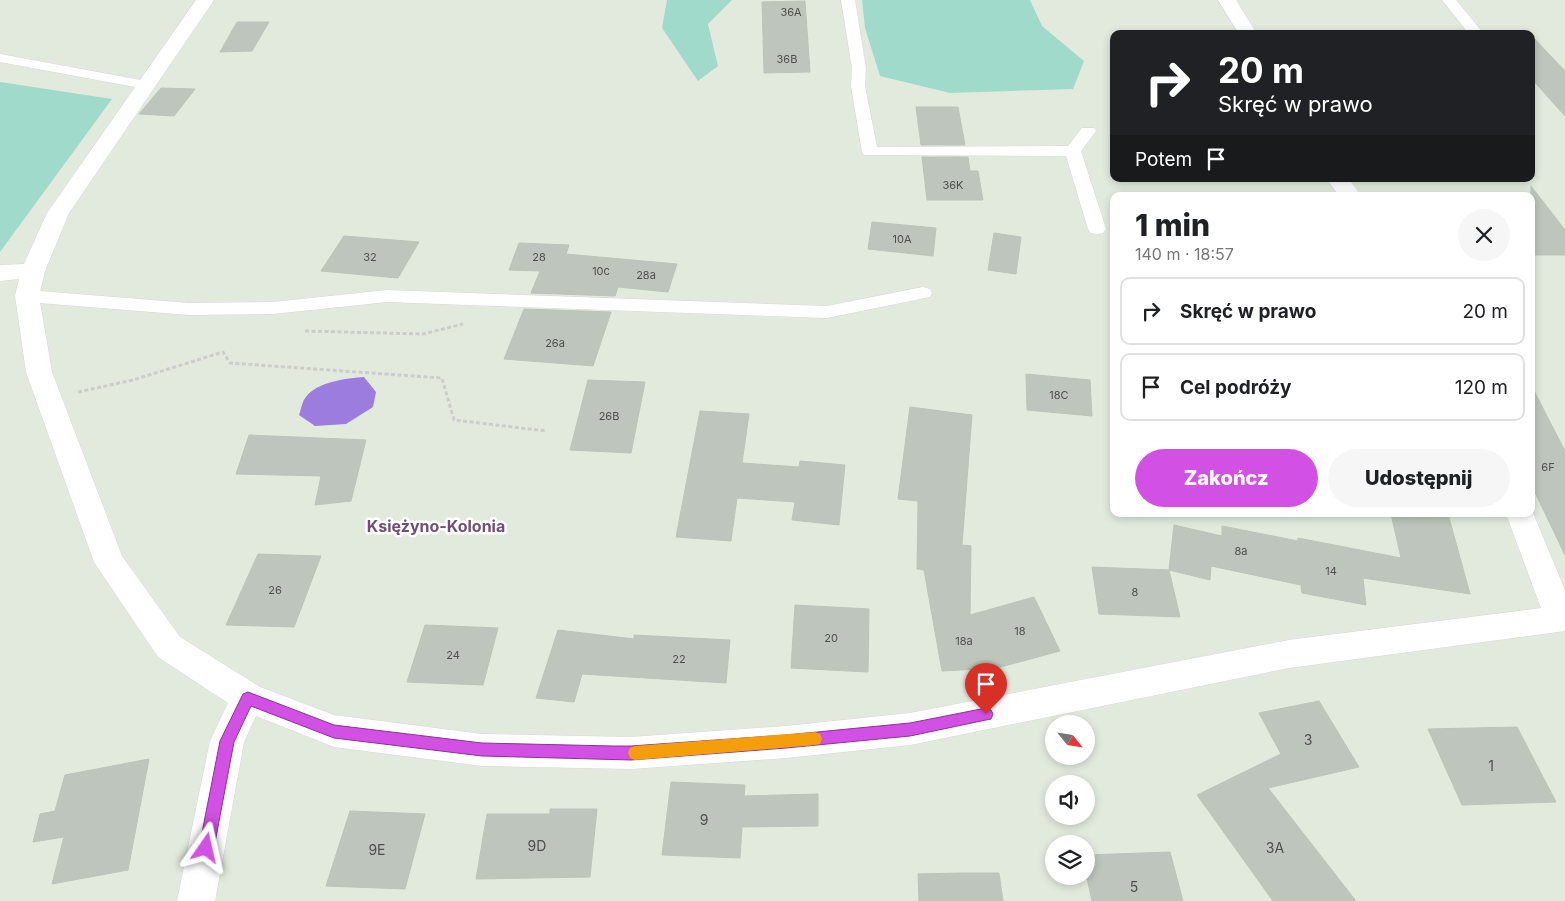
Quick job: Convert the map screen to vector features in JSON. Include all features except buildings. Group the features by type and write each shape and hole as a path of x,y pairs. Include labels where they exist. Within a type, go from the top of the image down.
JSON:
{"street":[{"path":"205,0 58,214 30,284 39,372 109,562 169,647 248,698 334,731 482,750 631,753 786,742 910,729 1289,654 1563,619 1521,517"},
{"path":"1227,0 1246,30"},
{"path":"0,273 30,284"},
{"path":"196,901 227,741 248,698"}],"lane":[{"path":"848,0 859,68 858,86 870,152 1072,152"},
{"path":"1449,0 1474,30"},
{"path":"0,58 146,85"},
{"path":"1072,152 1088,131"},
{"path":"1072,152 1097,229"},
{"path":"30,284 189,309 274,308 388,296 827,312 923,293"}],"path":[{"path":"296,331 423,334 470,322"},
{"path":"50,398 133,380 223,352 230,363 442,378 454,420 546,431"}],"shaded area":[{"path":"667,0 732,0 708,24 718,66 698,81 662,28"},
{"path":"862,0 1030,0 1042,26 1084,61 1073,89 950,93 880,76 865,28"},
{"path":"0,82 112,99 0,252"},
{"path":"364,377 376,392 373,407 346,424 315,426 299,415 305,399 317,388 341,380"}],"slow traffic":[{"path":"635,753 815,739"}],"district":[{"name":"Księżyno-Kolonia","path":"436,526"}],"route":[{"path":"206,848 227,741 248,698 334,731 482,750 613,753 786,742 910,729 986,714"}]}
